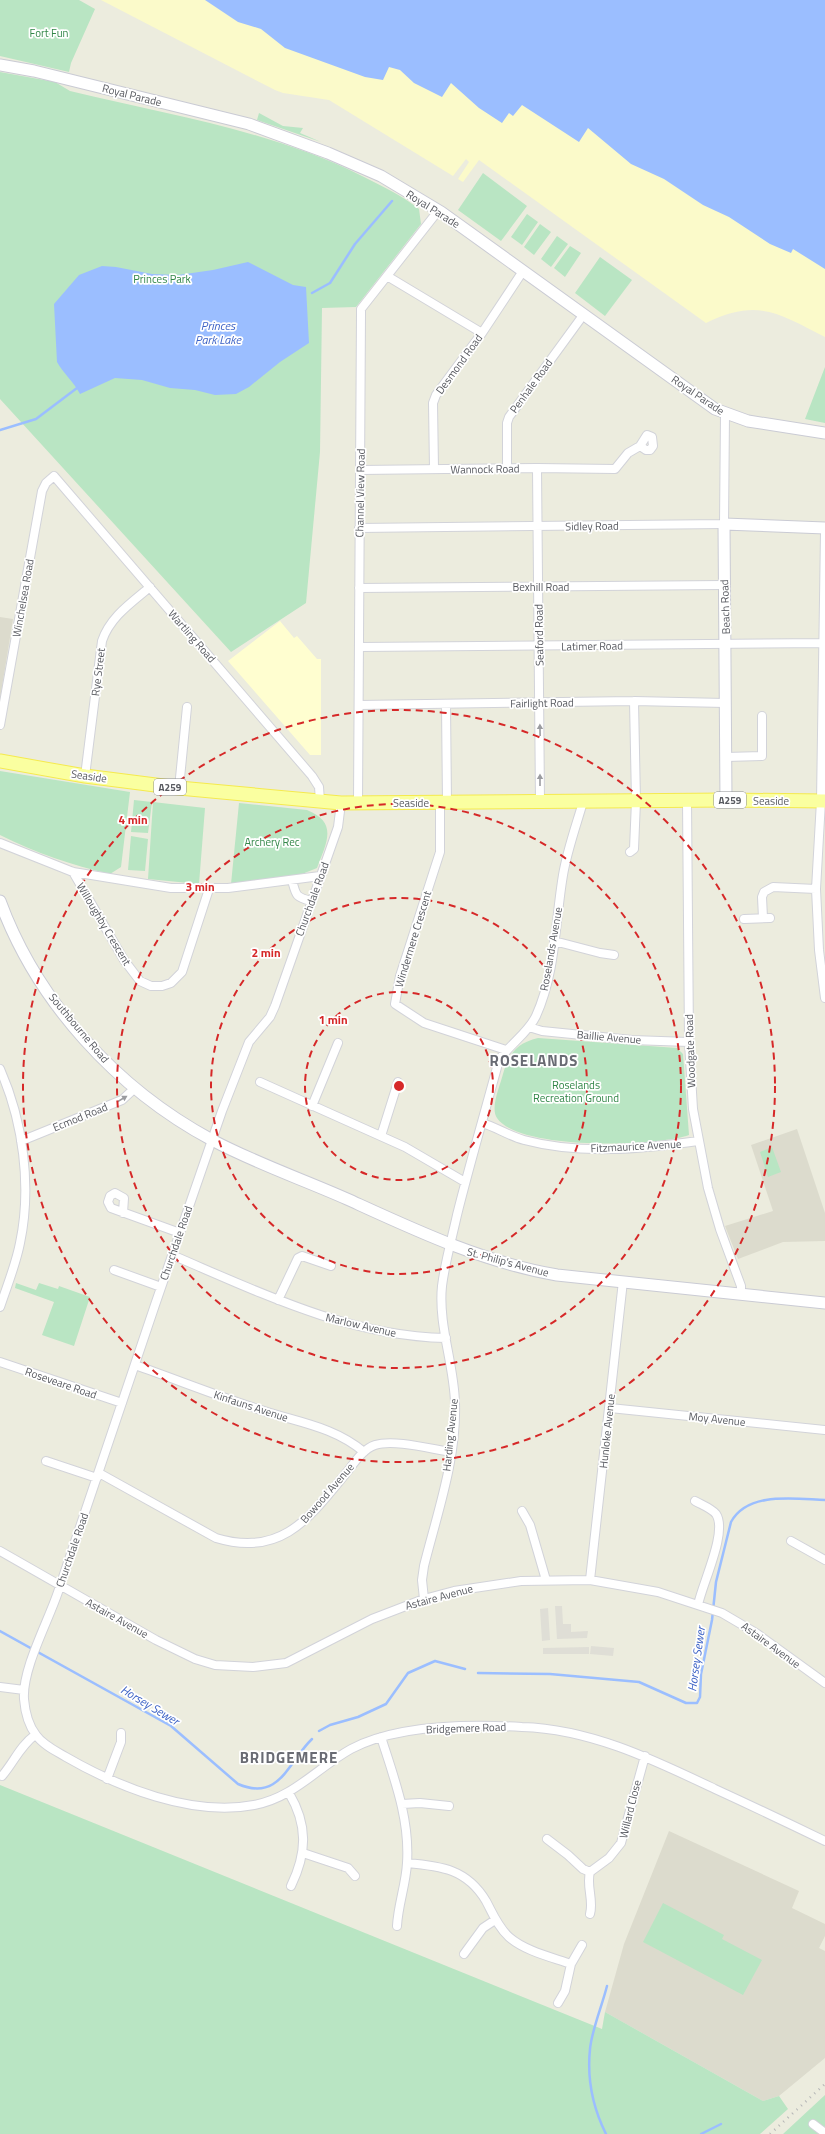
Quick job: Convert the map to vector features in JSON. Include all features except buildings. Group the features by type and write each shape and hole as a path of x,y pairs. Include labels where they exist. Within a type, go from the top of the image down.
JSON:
{"main road":[{"name":"Seaside","path":"0,761 85,776 179,788 341,803 687,800 823,801"}],"street":[{"name":"Royal Parade","path":"0,65 34,71 250,124 381,176 438,211 716,409 725,414 748,422 825,433"},
{"name":"Channel View Road","path":"358,802 360,313 361,309 438,211"},
{"name":"Desmond Road","path":"434,469 434,399 482,334 523,271"},
{"path":"387,276 482,334"},
{"name":"Penhale Road","path":"507,469 507,423 509,417 584,314"},
{"name":"Beach Road","path":"725,414 723,434 726,644 726,800"},
{"name":"Wannock Road","path":"360,470 537,468 615,469 628,453 640,446"},
{"name":"Seaford Road","path":"537,468 540,802"},
{"name":"Wartling Road","path":"54,476 312,776 320,787 320,801"},
{"name":"Winchelsea Road","path":"0,725 42,491 46,482 54,476"},
{"name":"Sidley Road","path":"359,528 724,524 825,528"},
{"path":"825,532 823,801 816,888 819,950 825,998"},
{"name":"Bexhill Road","path":"359,588 724,585"},
{"name":"Rye Street","path":"85,776 102,641 106,629 113,619 150,586"},
{"name":"Latimer Road","path":"359,647 824,643"},
{"path":"630,852 634,848 636,801 634,701"},
{"name":"Fairlight Road","path":"359,705 540,704 634,701 725,703"},
{"path":"444,803 446,705"},
{"path":"179,788 187,707"},
{"path":"726,757 762,756 762,716"},
{"name":"Woodgate Road","path":"687,800 690,1081 698,1142 708,1188 720,1229 741,1286 741,1294"},
{"name":"Roselands Avenue","path":"450,1245 465,1182 500,1060 506,1050 529,1027 541,1004 549,973 563,874 582,802"},
{"name":"Churchdale Road","path":"24,1690 25,1680 60,1586 212,1140 249,1042 270,1016 275,1006 338,827 341,803"},
{"name":"Windermere Crescent","path":"444,803 440,852 400,976 395,1004 424,1023 506,1050"},
{"name":"Willoughby Crescent","path":"0,843 73,872 157,886 209,889 320,876"},
{"name":"Willoughby Crescent","path":"73,872 124,960 140,981 151,986 162,986 170,983 182,972 209,889"},
{"path":"292,880 295,894 300,898 311,901"},
{"path":"744,919 766,918 762,897 768,889 773,887 816,888"},
{"name":"Southbourne Road","path":"0,901 20,947 42,986 68,1020 100,1056 134,1088 164,1110 212,1140"},
{"path":"554,940 600,953 614,955"},
{"name":"Baillie Avenue","path":"529,1027 542,1031 632,1040 689,1042"},
{"path":"312,1106 338,1043"},
{"path":"0,1069 22,1141 24,1200 20,1244 0,1307"},
{"path":"260,1082 405,1147 465,1182"},
{"path":"381,1136 398,1082"},
{"name":"Ecmod Road","path":"22,1141 122,1100 134,1088"},
{"name":"Fitzmaurice Avenue","path":"482,1123 524,1140 590,1149 609,1150 698,1142"},
{"name":"St. Philip's Avenue","path":"212,1140 450,1245 496,1261 533,1271 557,1275 825,1303"},
{"path":"123,1213 180,1233"},
{"name":"Harding Avenue","path":"424,1599 422,1591 424,1566 451,1452 455,1405 454,1374 446,1338 442,1287 450,1245"},
{"name":"Marlow Avenue","path":"172,1255 319,1316 376,1330 412,1336 446,1338"},
{"path":"278,1300 298,1258 302,1256 331,1266"},
{"path":"114,1270 161,1287"},
{"name":"Hunloke Avenue","path":"590,1580 623,1281"},
{"name":"Roseveare Road","path":"0,1362 122,1403"},
{"name":"Kinfauns Avenue","path":"135,1365 257,1409 328,1430 349,1440 364,1452"},
{"name":"Moy Avenue","path":"610,1408 825,1430"},
{"name":"Bowood Avenue","path":"46,1461 98,1475 216,1538 234,1543 254,1542 280,1537 302,1523 364,1452 377,1445 385,1444 451,1452"},
{"path":"695,1501 712,1510 719,1523 715,1549 702,1606"},
{"path":"522,1510 530,1525 546,1580"},
{"path":"791,1541 825,1560"},
{"name":"Astaire Avenue","path":"0,1551 176,1650 215,1665 236,1667 270,1666 286,1663 372,1619 424,1599 475,1587 546,1580 590,1580 658,1592 722,1613 756,1633 825,1683"},
{"path":"0,1687 24,1690 25,1706 35,1735 22,1746 11,1766 2,1776"},
{"name":"Bridgemere Road","path":"35,1735 47,1745 107,1779 144,1793 167,1799 216,1807 257,1805 289,1793 347,1752 381,1737 425,1729 521,1726 542,1728 600,1740 644,1756 825,1841"},
{"path":"107,1779 122,1742 121,1733"},
{"path":"381,1737 402,1804 406,1835 407,1863 397,1926"},
{"name":"Willard Close","path":"590,1872 609,1858 621,1843 644,1756"},
{"path":"289,1793 299,1812 303,1836 303,1853 291,1886"},
{"path":"402,1804 420,1803 449,1806"},
{"path":"547,1839 568,1854 583,1869 590,1872 589,1883 592,1907 590,1914"},
{"path":"303,1853 348,1868 355,1876"},
{"path":"407,1863 448,1869 468,1879 485,1900 495,1920 515,1942 571,1964"},
{"path":"464,1954 482,1928 495,1920"},
{"path":"558,2003 565,1991 571,1964 582,1945"},
{"path":"813,2124 825,2133"}],"shaded area":[{"path":"0,617 13,619 0,699"},
{"path":"280,621 294,638 297,636 317,659 321,659 321,755 310,755 228,661"},
{"path":"797,1129 825,1213 825,1241 783,1242 738,1259 725,1226 773,1211 751,1145"},
{"path":"555,1606 562,1606 563,1624 571,1624 571,1632 588,1631 587,1638 557,1639"},
{"path":"548,1608 550,1640 542,1641 540,1609"},
{"path":"591,1646 614,1648 613,1656 590,1654"},
{"path":"589,1647 589,1654 543,1654 543,1648"},
{"path":"669,1831 799,1891 792,1908 825,1924 825,1936 819,1948 825,1951 825,2058 779,2096 763,2101 605,2012 624,1944"}],"green space":[{"name":"Fort Fun","path":"0,0 79,0 95,9 71,63 69,72 0,56"},
{"name":"Princes Park","path":"0,72 55,82 70,91 182,116 255,135 327,160 384,187 419,209 421,224 356,307 322,308 320,452 306,603 231,652 0,399"},
{"path":"259,113 283,126 303,128 300,133 321,142 257,120"},
{"path":"483,173 527,206 501,241 458,210"},
{"path":"527,214 538,222 522,245 511,237"},
{"path":"540,224 551,232 534,255 524,247"},
{"path":"557,236 568,244 551,267 541,259"},
{"path":"570,246 581,253 565,277 554,268"},
{"path":"600,257 632,280 605,316 575,293"},
{"path":"825,367 825,423 805,419"},
{"path":"0,771 130,792 121,867 110,874 41,853 0,835"},
{"path":"134,800 152,802 148,833 131,832"},
{"path":"153,802 205,808 199,884 148,879"},
{"name":"Archery Rec","path":"239,803 307,810 317,815 327,827 327,834 324,850 317,868 302,874 231,884"},
{"path":"131,836 148,839 145,871 128,870"},
{"name":"Roselands Recreation Ground","path":"538,1038 677,1048 683,1054 689,1135 648,1142 588,1143 558,1141 531,1136 510,1128 497,1118 495,1114 495,1103 505,1067 511,1055 519,1046"},
{"path":"772,1147 781,1172 768,1177 760,1152"},
{"path":"16,1283 36,1290 39,1283 58,1289 59,1286 90,1297 74,1346 42,1335 54,1302 15,1288"},
{"path":"0,1785 602,2029 605,2012 763,2101 779,2096 788,2109 760,2134 0,2134"},
{"path":"663,1903 724,1935 722,1939 762,1960 743,1995 643,1942"},
{"path":"825,2095 825,2134 783,2134"}],"sand":[{"path":"101,0 376,0 825,193 825,337 780,315 754,310 740,311 724,315 706,323 479,160 463,182 458,179 469,162 466,159 453,176 329,100 283,93 275,90"}],"water":[{"path":"205,0 825,0 825,269 793,249 791,253 770,244 729,217 703,205 664,179 631,164 588,128 579,142 522,105 513,116 509,113 502,123 479,108 451,83 442,97 414,83 400,70 389,67 383,80 365,77 285,48 261,29 238,22"},
{"name":"Princes Park Lake","path":"248,262 293,285 306,287 309,343 280,362 249,387 236,394 215,395 195,390 170,388 142,380 115,378 80,394 57,362 54,304 79,275 102,266 116,267 152,274 178,275 213,270"}],"waterway":[{"path":"312,293 330,283 355,244 392,201"},
{"path":"0,430 36,419 77,388"},
{"name":"Horsey Sewer","path":"478,1673 550,1674 639,1682 686,1703 697,1703 700,1697 701,1674 712,1620 716,1582 731,1522 739,1512 749,1505 760,1501 787,1498 825,1500"},
{"name":"Horsey Sewer","path":"0,1631 171,1726 238,1784 252,1788 264,1788 274,1784 282,1777 312,1739"},
{"name":"Horsey Sewer","path":"319,1731 330,1725 358,1717 386,1704 408,1673 435,1661 465,1669"},
{"path":"606,2134 594,2103 590,2082 589,2060 593,2034 607,1986"},
{"path":"701,2134 721,2124"}],"railway":[{"path":"770,2134 825,2084"}],"district":[{"name":"ROSELANDS","path":"534,1060"},
{"name":"BRIDGEMERE","path":"289,1757"}]}
